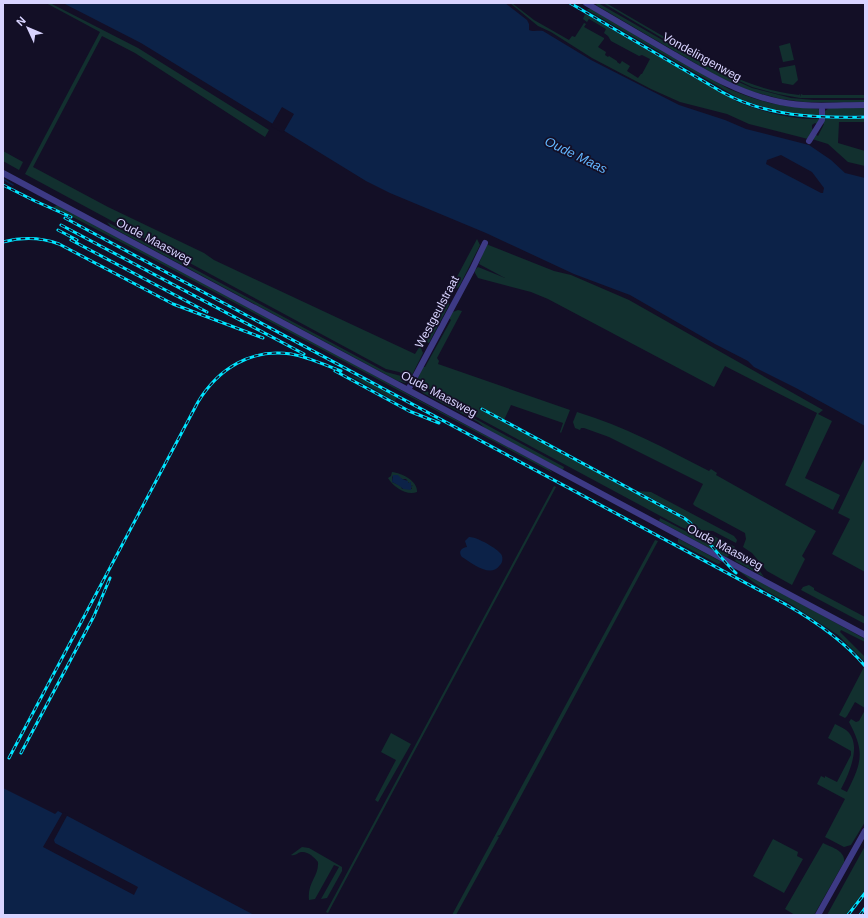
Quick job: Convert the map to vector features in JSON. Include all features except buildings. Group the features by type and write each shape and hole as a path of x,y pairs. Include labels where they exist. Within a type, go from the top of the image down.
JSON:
{"street":[{"name":"Vondelingenweg","path":"586,3 708,74 740,90 780,102 804,105 865,105"},
{"path":"809,141 822,120 822,106"},
{"name":"Oude Maasweg","path":"3,173 865,635"},
{"name":"Westgeulstraat","path":"408,390 485,243"},
{"path":"818,915 865,831"}],"green space":[{"path":"46,3 50,3 138,48 269,130 265,137 135,53 102,36 33,167 108,207 204,253 214,260 415,354 420,346 423,353 411,377 386,369 25,174 100,32"},
{"path":"510,3 534,20 569,40 572,36 575,37 584,23 586,24 584,27 604,38 598,47 606,52 605,55 608,57 609,56 620,64 622,61 630,66 627,71 638,78 642,74 650,59 642,55 639,56 611,41 604,33 606,29 589,19 587,22 583,19 585,14 738,102 778,115 820,119 817,124 815,123 812,125 813,130 808,139 749,124 727,114 680,102 651,89 592,58 551,32 538,26"},
{"path":"598,3 723,75 752,88 791,98 814,100 865,100 865,103 804,102 781,99 750,91 717,76 596,5"},
{"path":"603,3 606,3 728,74 762,88 800,94 800,97 801,94 865,95 865,98 800,98 752,87 716,70"},
{"path":"591,9 729,89 774,104 818,109 820,110 820,116 800,114 759,106 740,99 587,10"},
{"path":"790,43 794,60 783,62 779,46"},
{"path":"795,65 798,80 793,85 782,83 779,68"},
{"path":"829,108 865,108 865,115 825,116 825,111"},
{"path":"865,118 865,122 839,122 838,143 865,151 865,166 848,162 828,144 812,139 815,134 818,136 824,124 822,123 824,119"},
{"path":"3,151 23,162 19,170 3,161"},
{"path":"57,205 274,319 417,399 548,468 553,473 130,247 65,213 52,208"},
{"path":"107,222 386,372 409,380 405,383 398,381 111,227"},
{"path":"477,239 480,245 459,287 450,290"},
{"path":"486,244 554,271 571,275 629,300 823,410 818,414 832,421 805,478 840,495 833,510 785,485 817,413 725,366 714,387 548,299 531,292 478,278 475,270 478,267 505,278 479,264"},
{"path":"446,297 449,305 429,343 422,340"},
{"path":"458,310 462,311 437,358 439,361 438,364 570,410 561,433 563,423 511,405 504,420 480,407 479,409 672,512 697,530 691,531 681,527 443,399 417,380 451,320 449,318 453,312"},
{"path":"347,374 369,382 397,397 395,401"},
{"path":"417,384 437,398 564,467 563,470 423,393 418,388"},
{"path":"577,412 628,431 709,471 711,469 717,473 716,475 816,531 802,556 805,559 792,585 767,571 752,553 743,547 746,539 745,533 693,504 703,484 609,437 584,428 581,428 580,430 575,428 573,422"},
{"path":"865,457 865,572 832,554 850,519 838,513"},
{"path":"392,472 409,478 415,484 417,492 409,493 401,490 390,481 388,478 391,476","holes":["394,475 402,479 406,479 411,486 413,485 411,487 412,489 402,489 401,486 392,482 392,477"]},
{"path":"554,486 556,487 328,913 326,912"},
{"path":"638,491 651,492 734,536 737,540 736,543 713,531 701,530 679,513"},
{"path":"660,518 687,532 710,534 735,547 732,553 727,557 659,521"},
{"path":"678,539 720,561 721,563 718,564 678,543"},
{"path":"655,540 658,541 500,835 497,836 499,837 456,915 452,915"},
{"path":"740,551 751,559 764,577 735,561"},
{"path":"733,566 865,639 865,642 841,630 840,632 865,657 865,662 838,635 786,601 765,590"},
{"path":"809,585 814,588 814,590 865,617 865,624 801,590 803,587"},
{"path":"864,667 865,708 855,702 845,718 839,715"},
{"path":"865,710 865,822 851,845 844,847 825,837 845,799 817,784 821,776 825,778 825,776 837,782 851,755 851,751 828,738 835,724 846,730 854,743 851,767 841,789 847,792 856,773 860,757 858,741 849,722 851,719 856,722 859,721"},
{"path":"391,733 411,744 378,802 375,800 396,760 381,752"},
{"path":"773,839 798,852 797,856 803,859 784,893 753,876"},
{"path":"823,843 840,852 843,855 844,862 814,915 795,915 785,909"},
{"path":"865,846 865,890 846,915 827,915"},
{"path":"302,847 309,848 342,867 342,871 327,898 321,899 339,867 334,865 315,899 309,900 311,884 317,871 318,862 313,856 306,852 291,855"}],"water":[{"name":"Oude Maas","path":"63,3 505,3 527,20 529,30 543,31 591,60 679,105 725,120 746,129 809,145 831,160 845,173 865,178 865,426 754,367 748,361 715,344 630,295 574,274 486,233 390,193 366,181 141,43"},
{"path":"393,475 398,475 402,479 408,481 408,483 411,482 411,486 413,486 411,487 411,490 403,489 392,482"},
{"path":"469,537 476,538 486,543 501,554 502,562 496,569 487,570 481,568 462,557 460,552 462,549 467,547 465,541"},
{"path":"3,788 55,814 58,811 254,915 3,915"}],"pier":[{"path":"282,107 294,114 283,133 271,126"},
{"path":"781,155 812,172 824,188 823,193 766,164 767,160"},
{"path":"63,812 68,814 54,840 55,843 138,887 134,895 43,847"}],"waterway":[{"path":"3,179 13,185"}],"railway":[{"path":"570,3 722,92 756,107 810,116 865,117"},
{"path":"3,185 71,217"},
{"path":"65,218 785,604 807,617 838,639 865,666"},
{"path":"61,225 304,354"},
{"path":"58,230 77,240"},
{"path":"3,242 31,238 59,244 173,304 263,338"},
{"path":"71,240 207,312"},
{"path":"9,758 198,402 206,390 215,380 237,363 262,354 276,353 297,355 341,371"},
{"path":"335,371 409,411 439,423"},
{"path":"482,409 684,518 705,538 736,573"},
{"path":"21,753 94,616 110,578"},
{"path":"848,915 865,893"},
{"path":"860,915 865,908"}]}
